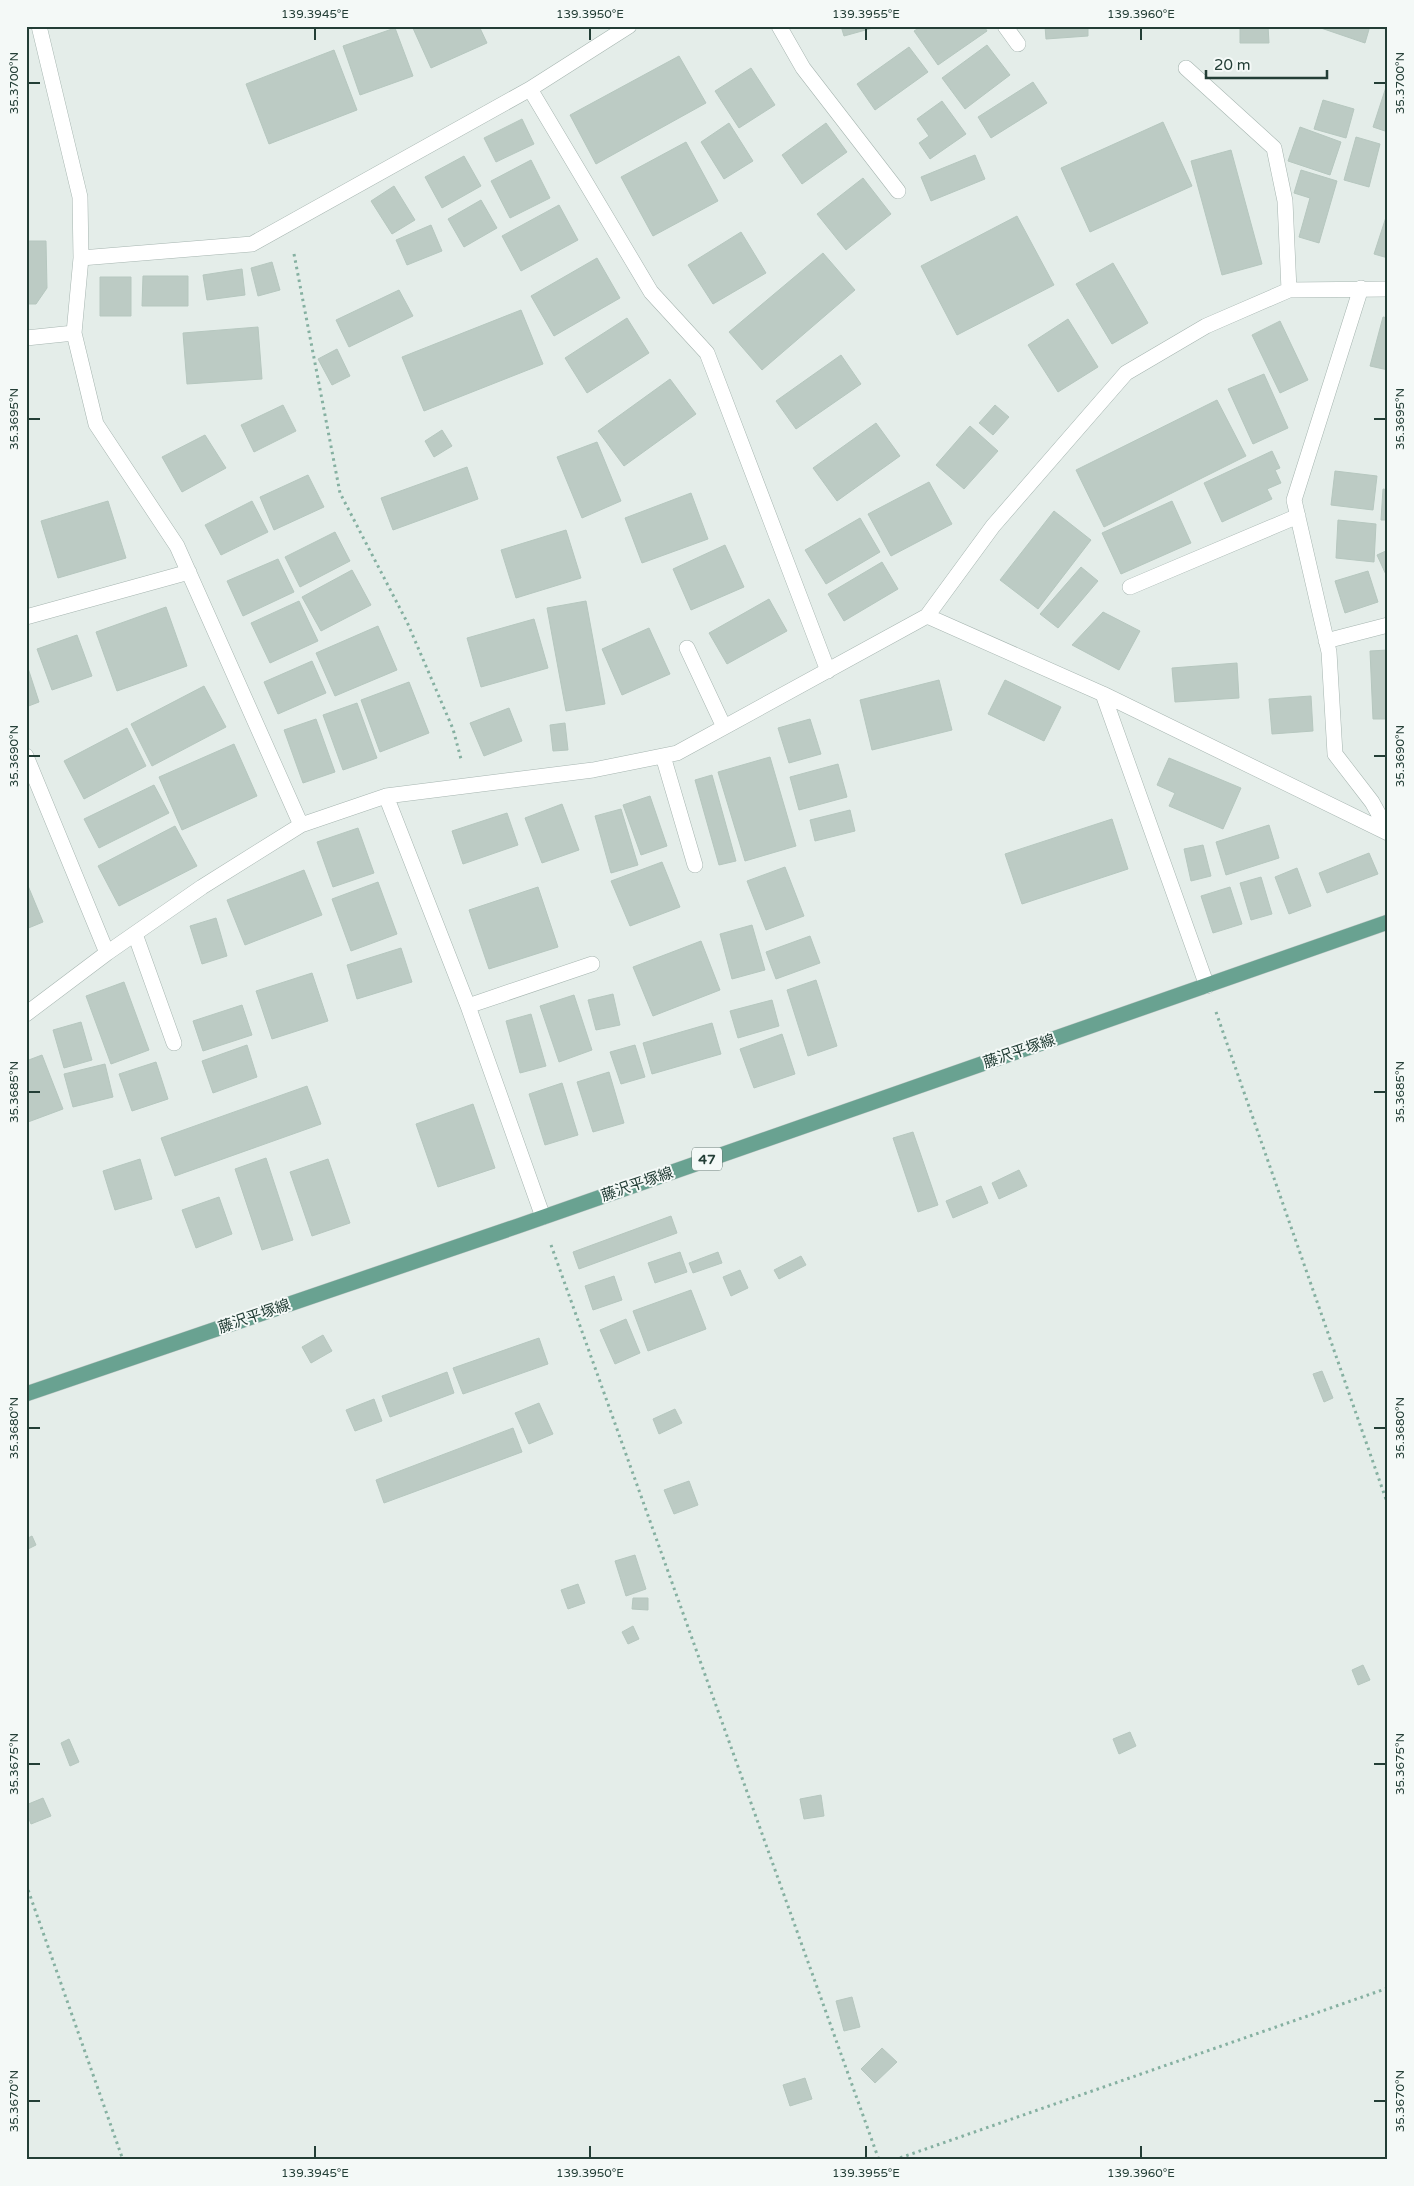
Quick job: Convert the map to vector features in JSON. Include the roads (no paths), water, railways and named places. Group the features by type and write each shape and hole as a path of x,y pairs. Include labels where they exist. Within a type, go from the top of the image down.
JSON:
{"main road":[{"name":"藤沢平塚線","path":"26,1394 542,1217 1388,922"}],"street":[{"path":"39,26 80,197 82,258 74,333 96,424 177,546 301,825"},
{"path":"82,258 252,244 530,89 629,26"},
{"path":"779,26 803,68 898,191"},
{"path":"1005,26 1018,44"},
{"path":"1186,68 1274,148 1285,202 1290,290"},
{"path":"530,89 651,292 707,354 828,671"},
{"path":"1360,288 1294,500 1326,641 1335,754 1372,802 1388,832"},
{"path":"26,1014 107,953 202,887 301,825 386,796 593,770 677,753 927,616 993,526 1126,373 1206,326 1290,290 1388,288"},
{"path":"26,338 74,333"},
{"path":"1130,587 1298,516"},
{"path":"26,617 189,572"},
{"path":"927,616 1103,694 1388,832"},
{"path":"1326,641 1388,625"},
{"path":"687,648 724,727"},
{"path":"1103,694 1207,986"},
{"path":"26,756 107,953"},
{"path":"663,756 694,865"},
{"path":"386,796 468,1006 542,1217"},
{"path":"135,934 174,1043"},
{"path":"468,1006 592,964"}]}
